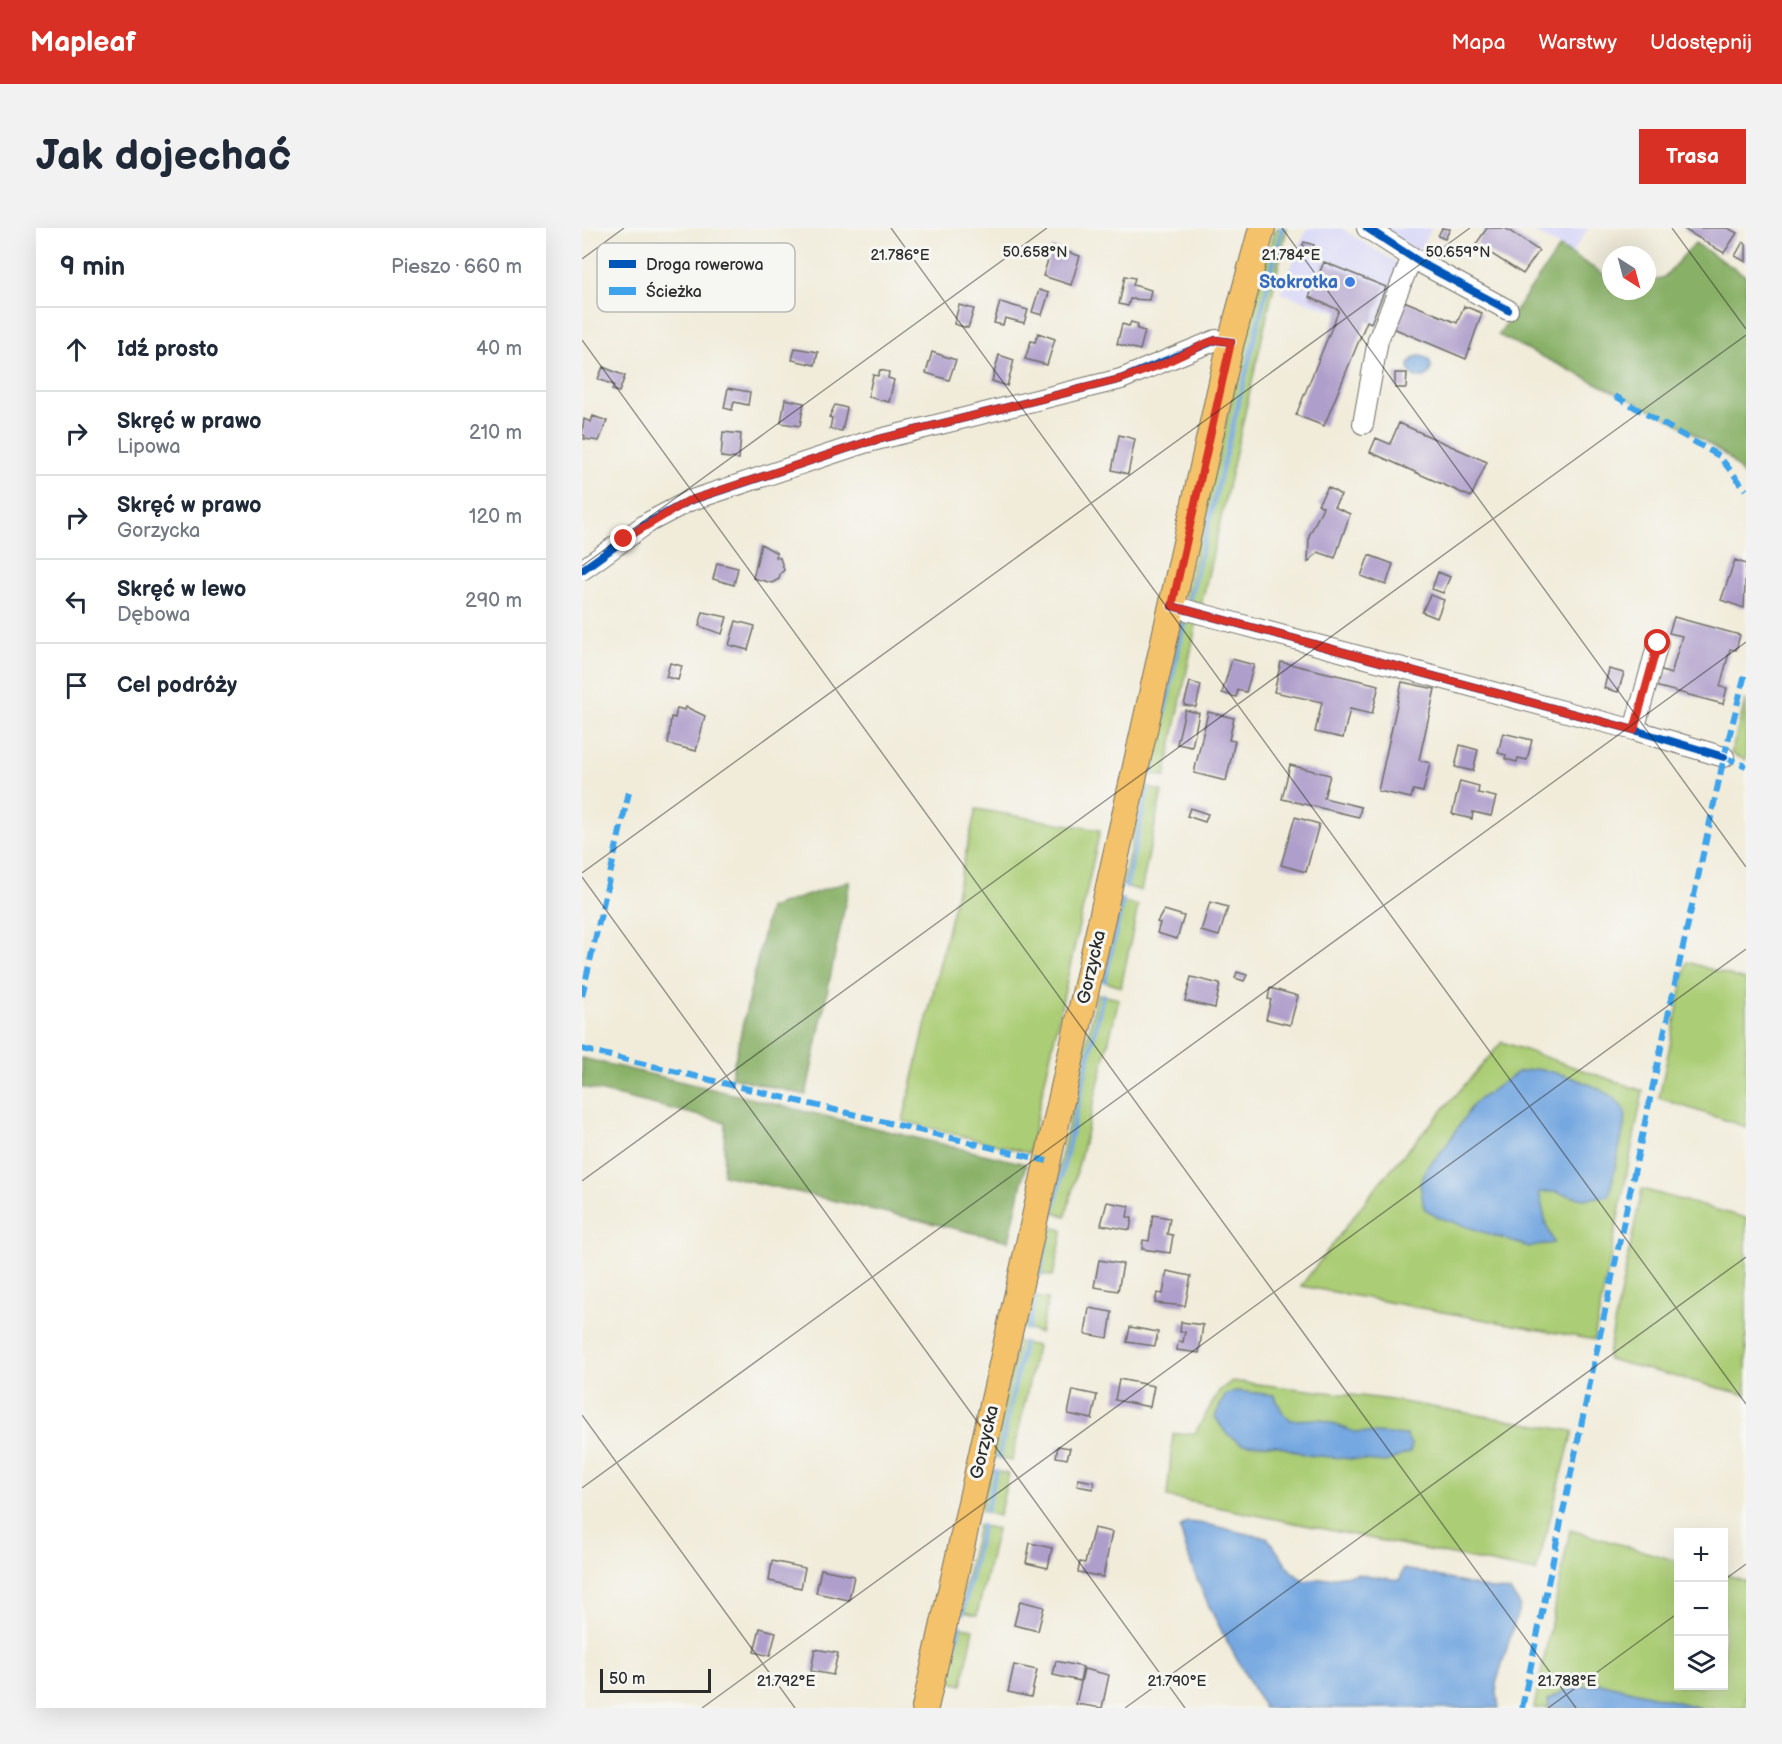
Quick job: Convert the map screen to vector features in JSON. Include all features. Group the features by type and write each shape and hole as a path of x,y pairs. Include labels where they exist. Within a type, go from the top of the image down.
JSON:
{"main road":[{"name":"Gorzycka","path":"925,1708 1231,342 1262,228"}],"street":[{"path":"1367,228 1412,257 1508,310"},
{"path":"1363,424 1378,340 1412,257"},
{"path":"582,570 649,522 706,495 864,443 1121,379 1163,364 1216,340 1231,342"},
{"path":"1172,606 1634,730 1724,757"},
{"path":"1634,730 1658,643"}],"shaded area":[{"path":"1307,228 1341,228 1400,265 1377,325 1280,293"},
{"path":"1378,228 1432,228 1417,253"},
{"path":"1527,228 1588,228 1572,254"}],"green space":[{"path":"1276,228 1287,228 1201,606 1193,604 1185,596 1263,269"},
{"path":"1695,243 1746,276 1746,478 1727,456 1672,420 1498,335 1560,247 1602,273 1602,300 1656,300 1656,279 1664,277"},
{"path":"1181,617 1197,621 1165,777 1147,772"},
{"path":"1746,699 1746,760 1731,754"},
{"path":"1144,787 1162,791 1141,891 1122,885"},
{"path":"976,809 1100,830 1029,1153 903,1121"},
{"path":"850,881 806,1095 731,1077 769,908"},
{"path":"1118,900 1138,906 1121,987 1100,980"},
{"path":"1687,962 1746,980 1746,1127 1659,1098"},
{"path":"1097,994 1119,999 1066,1216 1049,1212"},
{"path":"1502,1042 1643,1091 1594,1340 1301,1286 1379,1183"},
{"path":"582,1058 1026,1164 1009,1241 723,1175 725,1122 582,1087"},
{"path":"1642,1189 1746,1218 1746,1395 1607,1359"},
{"path":"1046,1226 1063,1230 1053,1276 1035,1273"},
{"path":"1029,1296 1048,1299 1040,1333 1022,1328"},
{"path":"1018,1342 1037,1346 1012,1461 993,1456"},
{"path":"1232,1381 1385,1399 1573,1431 1536,1572 1167,1497 1173,1434 1195,1433 1219,1391"},
{"path":"990,1470 1009,1474 999,1516 981,1511"},
{"path":"978,1525 997,1529 977,1615 959,1611"},
{"path":"1570,1530 1674,1560 1674,1690 1728,1690 1728,1575 1746,1581 1746,1708 1534,1708"},
{"path":"956,1626 974,1629 962,1685 944,1680"}],"water":[{"path":"1420,356 1428,359 1431,367 1428,375 1420,378 1412,375 1409,367 1412,359"},
{"path":"1535,1069 1589,1084 1614,1099 1622,1107 1626,1117 1609,1196 1583,1199 1556,1192 1539,1192 1546,1224 1554,1243 1529,1247 1437,1217 1424,1208 1420,1184 1427,1168 1445,1147 1474,1103 1518,1072"},
{"path":"1236,1391 1274,1395 1283,1413 1291,1420 1320,1419 1355,1432 1406,1435 1412,1446 1410,1452 1386,1462 1307,1455 1275,1445 1242,1444 1226,1433 1215,1417 1225,1395"},
{"path":"1187,1522 1208,1524 1267,1537 1291,1571 1304,1581 1357,1574 1400,1580 1403,1569 1496,1590 1510,1591 1520,1605 1496,1684 1499,1708 1264,1708 1216,1620 1195,1575 1180,1528"},
{"path":"1600,1683 1702,1708 1549,1708 1548,1700 1567,1689"}],"building":[{"path":"1442,228 1450,229 1445,239 1438,236"},
{"path":"1487,228 1505,228 1539,251 1523,274 1476,244"},
{"path":"1682,228 1728,228 1737,233 1724,253"},
{"path":"1304,242 1314,245 1311,253 1301,250"},
{"path":"1743,242 1746,244 1746,262 1735,256"},
{"path":"1052,247 1080,256 1071,285 1043,276"},
{"path":"1324,262 1386,287 1371,323 1367,321 1324,426 1296,415 1339,310 1309,297"},
{"path":"1125,276 1135,278 1133,285 1151,290 1149,300 1130,299 1128,306 1119,304"},
{"path":"1039,290 1049,293 1042,315 1032,312"},
{"path":"1404,301 1457,323 1464,306 1482,313 1466,359 1393,328"},
{"path":"1000,302 1028,310 1024,323 1005,318 1003,325 994,323"},
{"path":"959,305 974,309 968,328 954,324"},
{"path":"1131,322 1138,324 1137,329 1145,331 1140,350 1117,344 1122,324 1129,326"},
{"path":"1038,333 1055,339 1047,365 1025,359 1031,341 1035,342"},
{"path":"795,348 818,352 815,365 792,360"},
{"path":"932,352 956,360 949,380 926,373"},
{"path":"999,355 1014,360 1007,386 992,381"},
{"path":"603,367 625,376 619,392 612,390 614,385 598,379"},
{"path":"880,370 889,372 888,378 894,380 889,402 868,397 873,375 878,376"},
{"path":"1395,373 1407,373 1406,388 1395,388"},
{"path":"728,388 750,392 748,405 734,402 732,410 724,408"},
{"path":"785,399 804,403 800,426 781,423"},
{"path":"835,405 847,408 842,431 830,429 832,418 829,417"},
{"path":"593,416 607,421 599,441 584,439 585,436 582,434 584,419 591,422"},
{"path":"1399,423 1487,462 1471,497 1370,452 1376,438 1390,444"},
{"path":"723,432 741,434 739,459 721,457"},
{"path":"1119,435 1135,439 1128,474 1112,470"},
{"path":"1328,487 1341,495 1334,507 1350,514 1335,558 1318,552 1308,562 1309,536 1323,507 1318,504"},
{"path":"761,544 777,553 776,557 780,558 784,570 779,579 772,583 753,578"},
{"path":"1369,555 1393,564 1386,585 1361,576"},
{"path":"1735,560 1746,564 1744,608 1721,600"},
{"path":"717,563 738,568 734,585 713,579"},
{"path":"1438,572 1450,577 1443,593 1432,589"},
{"path":"1430,595 1444,600 1437,618 1422,612"},
{"path":"703,612 727,617 722,634 699,626"},
{"path":"1674,617 1740,635 1736,650 1730,649 1720,687 1727,688 1723,704 1655,686 1659,670 1671,674 1682,636 1669,633"},
{"path":"736,621 755,626 748,650 729,645"},
{"path":"1232,659 1254,665 1246,692 1238,690 1236,697 1222,693"},
{"path":"1281,662 1379,685 1372,714 1350,709 1343,738 1315,732 1322,702 1274,692"},
{"path":"670,663 682,666 678,680 666,677"},
{"path":"1609,669 1624,673 1618,692 1604,688"},
{"path":"1190,682 1201,685 1196,707 1184,705"},
{"path":"1402,682 1435,689 1419,760 1430,763 1423,792 1413,790 1411,798 1378,791"},
{"path":"686,707 705,716 696,751 668,744 671,717 675,718 677,708 685,710"},
{"path":"1185,710 1199,713 1192,747 1177,744"},
{"path":"1208,712 1234,718 1229,740 1235,741 1226,781 1194,773"},
{"path":"1503,733 1532,740 1527,760 1518,758 1517,762 1505,759 1506,755 1498,753"},
{"path":"1460,745 1478,750 1473,771 1455,767"},
{"path":"1290,765 1330,775 1324,798 1361,807 1359,817 1282,799"},
{"path":"1460,781 1479,786 1478,793 1496,797 1491,816 1473,812 1472,819 1452,814"},
{"path":"1190,808 1208,814 1205,822 1187,816"},
{"path":"1295,817 1319,824 1306,872 1281,865"},
{"path":"1210,902 1228,907 1219,936 1201,931"},
{"path":"1164,910 1184,916 1177,939 1157,933 1160,923 1157,922"},
{"path":"1237,972 1247,975 1244,981 1235,978"},
{"path":"1191,977 1220,984 1215,1008 1185,1001"},
{"path":"1270,988 1298,996 1290,1025 1266,1019 1271,1000 1268,999"},
{"path":"1107,1202 1129,1206 1127,1217 1132,1218 1130,1230 1101,1225"},
{"path":"1153,1215 1170,1218 1167,1234 1173,1235 1170,1253 1142,1249 1143,1240 1149,1241"},
{"path":"1099,1260 1123,1264 1118,1291 1094,1287"},
{"path":"1167,1271 1191,1276 1185,1306 1155,1303 1157,1293 1163,1294"},
{"path":"1089,1308 1112,1312 1108,1338 1085,1334"},
{"path":"1181,1322 1203,1325 1199,1353 1177,1350 1178,1341 1183,1342 1185,1332 1180,1332"},
{"path":"1130,1327 1158,1332 1155,1346 1127,1342"},
{"path":"1119,1379 1154,1386 1150,1407 1115,1400"},
{"path":"1073,1390 1097,1395 1092,1419 1068,1414"},
{"path":"1058,1446 1070,1448 1067,1459 1056,1457"},
{"path":"1078,1479 1094,1482 1093,1489 1077,1486"},
{"path":"1094,1528 1112,1532 1103,1577 1078,1572 1080,1562 1085,1563"},
{"path":"1030,1543 1052,1548 1048,1568 1026,1563"},
{"path":"772,1561 805,1568 801,1588 769,1581"},
{"path":"821,1569 854,1576 849,1600 816,1593"},
{"path":"1020,1601 1044,1607 1038,1631 1014,1625"},
{"path":"760,1628 776,1632 770,1656 754,1652"},
{"path":"815,1649 838,1653 833,1675 811,1671"},
{"path":"1056,1661 1083,1667 1080,1681 1053,1675"},
{"path":"1014,1665 1037,1670 1031,1697 1008,1692"},
{"path":"1084,1669 1109,1675 1102,1708 1076,1704"}],"waterway":[{"path":"1190,598 1282,228"},
{"path":"1151,774 1185,619"},
{"path":"1126,887 1148,788"},
{"path":"1105,981 1123,900"},
{"path":"1053,1213 1103,995"},
{"path":"1040,1275 1050,1227"},
{"path":"1028,1329 1035,1297"},
{"path":"999,1457 1024,1343"},
{"path":"986,1511 996,1471"},
{"path":"963,1613 982,1526"},
{"path":"947,1681 960,1626"},
{"path":"941,1708 944,1694"}],"marked path":[{"path":"1615,396 1719,456 1746,490"},
{"path":"1522,1708 1631,1187 1724,757 1746,670"},
{"path":"1724,757 1746,766"},
{"path":"582,996 629,792"},
{"path":"582,1049 1047,1161"}],"cycle path":[{"path":"1367,228 1421,263 1508,310"},
{"path":"582,570 649,522 689,501 864,443 1121,379 1216,340 1231,342"},
{"path":"1172,606 1634,730 1724,757"}],"place":[{"name":"Stokrotka","path":"1350,282"}],"route":[{"path":"624,539 649,522 688,501 864,443 1138,374 1216,340 1231,342 1172,606 1634,730 1658,643"}]}
